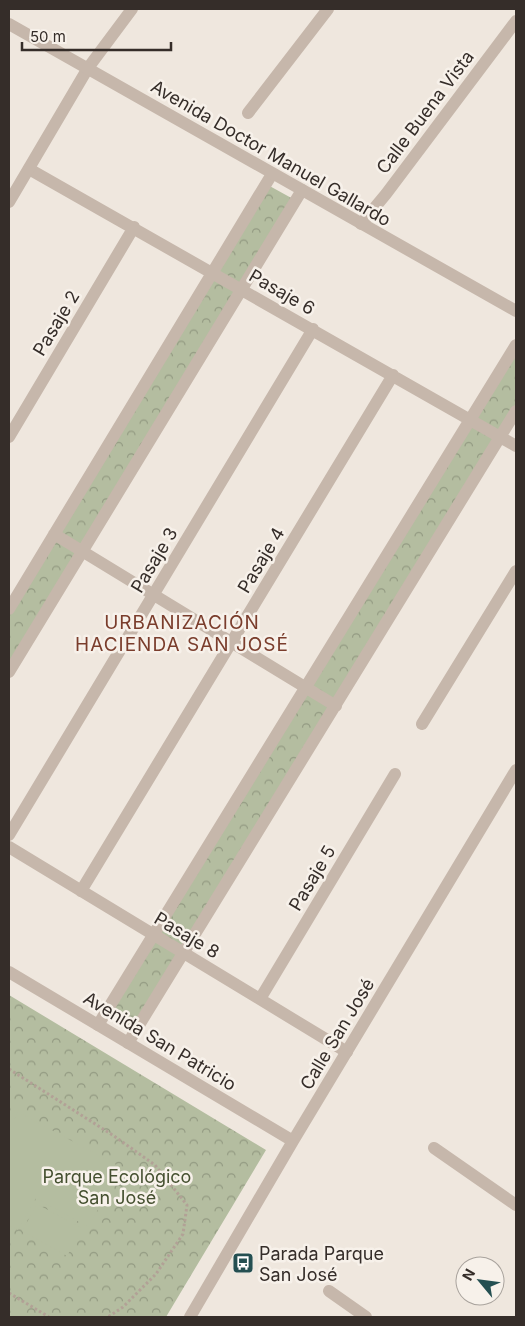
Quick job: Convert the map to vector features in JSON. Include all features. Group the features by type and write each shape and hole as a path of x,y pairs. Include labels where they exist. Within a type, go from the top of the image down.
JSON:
{"street":[{"path":"9,202 88,68 132,9"},
{"path":"248,113 328,9"},
{"name":"Calle Buena Vista","path":"361,224 386,194 516,21"},
{"name":"Avenida Doctor Manuel Gallardo","path":"9,24 516,311"},
{"name":"Pasaje 6","path":"29,169 516,446"},
{"path":"9,609 272,174"},
{"path":"9,672 302,190"},
{"name":"Pasaje 2","path":"9,437 134,227"},
{"name":"Pasaje 3","path":"9,835 313,329"},
{"path":"98,1025 516,345"},
{"name":"Pasaje 4","path":"81,891 393,375"},
{"path":"128,1043 516,411"},
{"path":"54,534 336,706"},
{"path":"422,724 516,571"},
{"name":"Calle San José","path":"190,1317 293,1140 516,770"},
{"name":"Pasaje 5","path":"260,1000 395,774"},
{"name":"Pasaje 8","path":"9,847 347,1052"},
{"name":"Avenida San Patricio","path":"9,972 293,1140"},
{"path":"434,1148 516,1205"},
{"path":"329,1291 366,1317"}],"path":[{"path":"9,1069 114,1136 155,1165 187,1205 183,1234 161,1266 123,1307 108,1317"},
{"path":"9,1293 49,1317"}],"green space":[{"name":"URBANIZACIÓN HACIENDA SAN JOSÉ","path":"266,184 295,200 9,671 9,609"},
{"path":"516,345 516,411 134,1034 104,1016"},
{"name":"Parque Ecológico San José","path":"9,995 266,1150 166,1317 9,1317"},
{"path":"18,1112 122,1168 88,1227 36,1198 18,1230 9,1225 9,1128"},
{"path":"37,1204 83,1229 67,1256 22,1231"}],"place":[{"name":"Parada Parque San José","path":"243,1263"}],"district":[{"name":"URBANIZACIÓN HACIENDA SAN JOSÉ","path":"182,633"}]}
